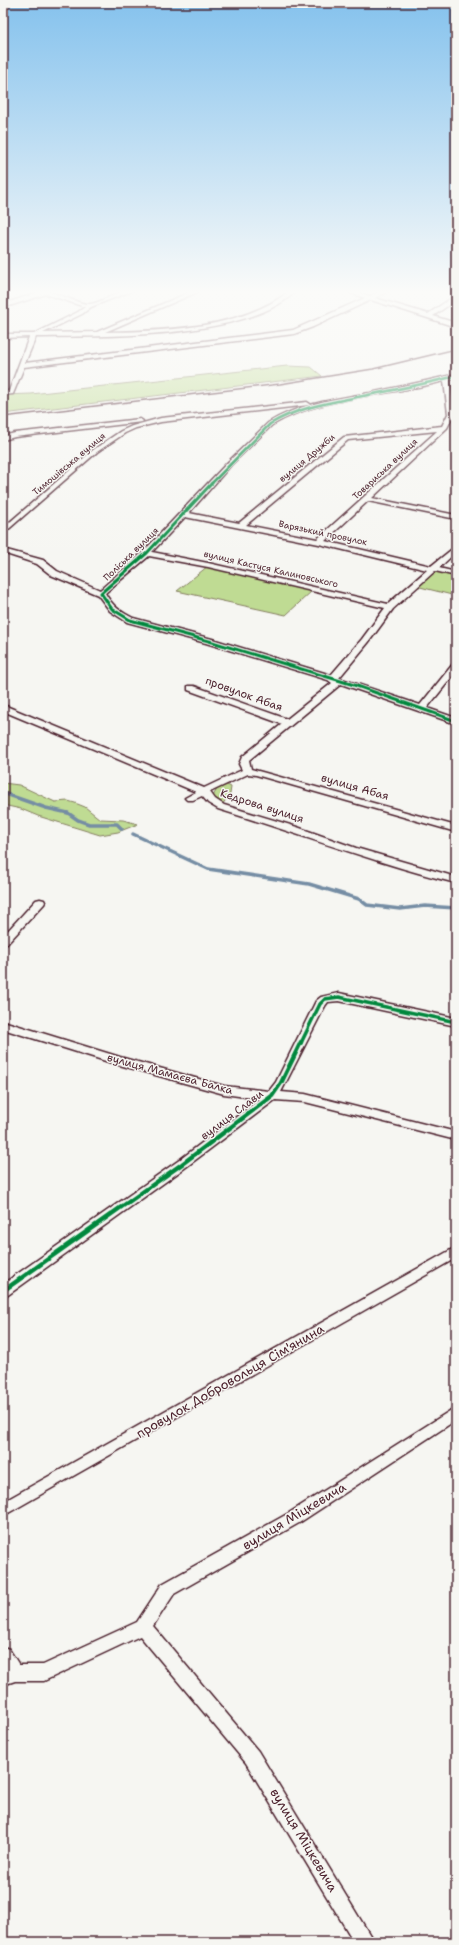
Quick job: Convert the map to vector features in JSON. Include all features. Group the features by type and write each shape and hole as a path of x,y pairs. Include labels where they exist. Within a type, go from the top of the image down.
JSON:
{"street":[{"path":"3,394 11,393 16,381"},
{"name":"Поліська вулиця","path":"443,381 320,404 278,419 270,424 209,486 147,553 101,593 107,605 116,614 130,620 261,656 335,681 354,685 456,721"},
{"name":"Товариська вулиця","path":"319,542 444,428 451,414 447,381"},
{"name":"Тимошівська вулиця","path":"3,532 95,451 123,432 150,422 249,409 320,404"},
{"path":"3,438 15,435 124,422 150,422"},
{"name":"вулиця Дружби","path":"240,526 346,438 444,428"},
{"path":"367,499 456,517"},
{"name":"Варязький провулок","path":"184,514 319,542 456,574"},
{"path":"190,798 247,771 244,764 245,759 289,723 335,681 390,607 456,548"},
{"path":"3,551 40,562 54,573 86,585 101,593"},
{"name":"вулиця Кастуся Калиновського","path":"147,553 215,566 390,607"},
{"path":"422,708 456,666"},
{"name":"провулок Абая","path":"191,688 289,723"},
{"name":"Кедрова вулиця","path":"3,708 205,792 209,800 221,807 294,829 352,850 456,880"},
{"name":"вулиця Абая","path":"247,771 257,772 333,793 456,829"},
{"path":"5,939 40,902"},
{"name":"вулиця Слави","path":"3,1291 182,1164 272,1096 281,1083 320,1004 325,999 339,997 456,1022"},
{"name":"вулиця Мамаєва Балка","path":"3,1025 116,1060 217,1088 250,1094 305,1098 456,1136"},
{"name":"провулок Добровольця Сім'янина","path":"3,1510 456,1252"},
{"name":"вулиця Міцкевича","path":"365,1942 252,1757 143,1627 168,1588 294,1518 456,1413"},
{"path":"3,1654 9,1675 44,1673 143,1627"}],"green space":[{"path":"152,381 282,381 3,414 3,395 31,394"},
{"path":"208,566 312,591 286,615 177,591"},
{"path":"434,571 456,575 456,596 416,586"},
{"path":"3,783 19,785 55,802 68,801 75,803 85,807 100,819 123,820 138,824 118,832 100,835 38,816 21,809 3,805"},
{"path":"227,785 231,787 230,794 222,805 220,805 213,796 217,789"}],"waterway":[{"path":"3,793 46,808 68,813 78,820 89,824 117,824 122,829"},
{"path":"133,834 208,869 309,884 359,899 367,905 400,909 425,906 456,908"}],"railway":[{"path":"3,417 300,381"}],"cycle path":[{"path":"439,381 320,404 278,419 270,424 229,464 147,553 101,593 112,609 130,620 209,641 354,685 456,721"},
{"path":"3,1291 182,1164 272,1096 281,1083 320,1004 325,999 339,997 456,1022"}]}
